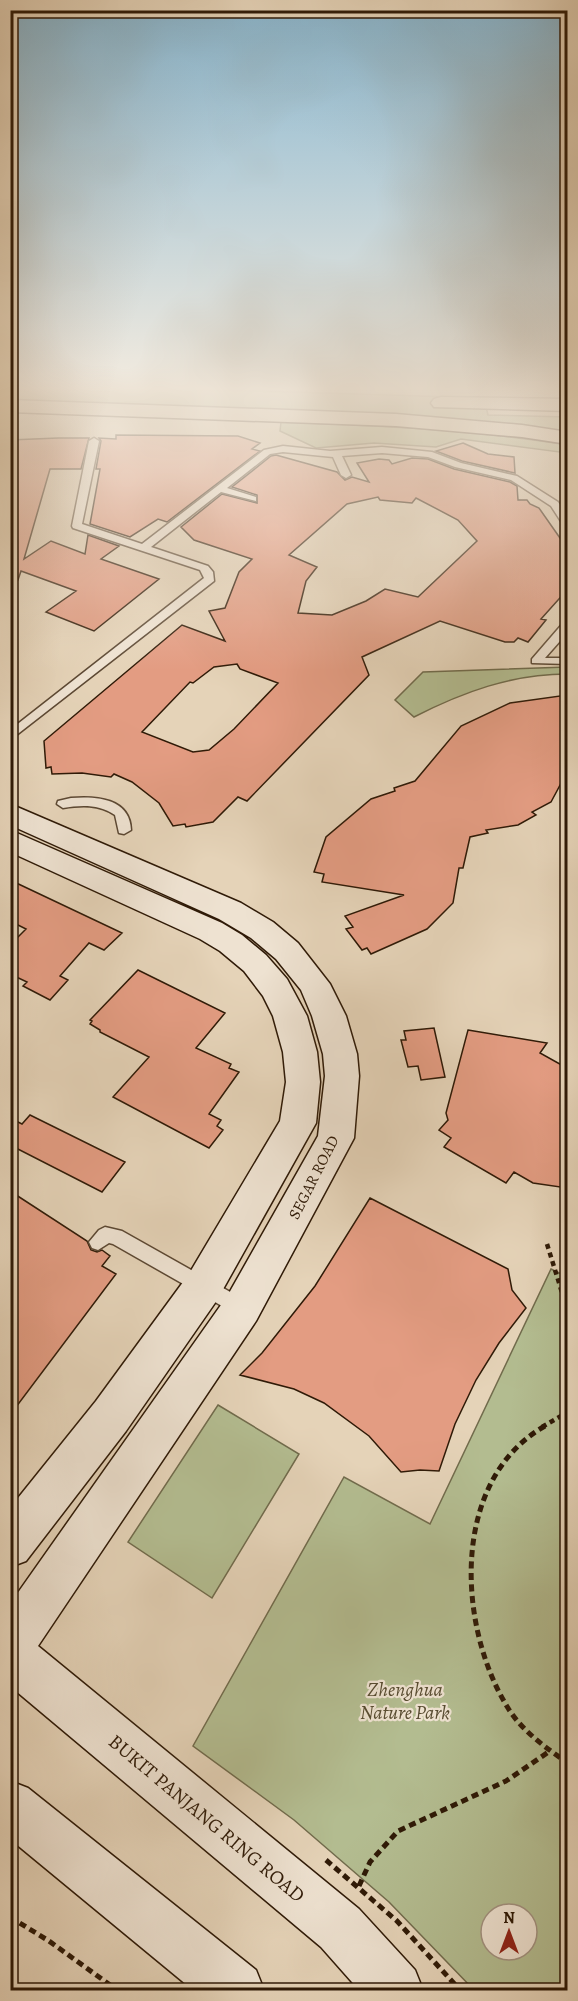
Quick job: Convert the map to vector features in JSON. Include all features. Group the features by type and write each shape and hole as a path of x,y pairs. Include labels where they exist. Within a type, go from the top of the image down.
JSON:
{"street":[{"name":"SEGAR ROAD","path":"10,813 230,911 262,930 287,951 314,984 329,1016 340,1054 342,1076 336,1138 242,1308 10,1646"},
{"path":"10,840 211,931 231,943 255,963 275,988 290,1016 300,1052 303,1082 297,1122 203,1287 111,1416 10,1545"},
{"name":"BUKIT PANJANG RING ROAD","path":"10,1654 350,1907 395,1990"},
{"path":"10,1806 237,1990"}],"lane":[{"path":"10,736 210,579 204,568 77,526 86,483"},
{"path":"143,548 226,483"},
{"path":"522,483 555,504 567,524"},
{"path":"200,492 215,492 253,499"},
{"path":"567,624 536,661 567,661"},
{"path":"63,804 86,801 107,805 122,816 125,823 124,830"},
{"path":"98,1242 105,1235 116,1236 242,1308"}],"path":[{"path":"547,1244 567,1312"},
{"path":"567,1412 548,1420 524,1438 498,1470 484,1494 472,1538 470,1566 474,1616 490,1676 507,1707 527,1732 567,1763"},
{"path":"350,1907 370,1862 398,1831 506,1781 550,1751"},
{"path":"323,1858 350,1907 434,1958 460,1990"},
{"path":"10,1917 49,1941 117,1990"}],"green space":[{"path":"567,667 567,674 527,677 469,692 414,717 395,700 423,672"},
{"name":"Zhenghua Nature Park","path":"551,1269 568,1277 567,1990 474,1990 389,1902 294,1820 193,1746 344,1477 430,1524"},
{"path":"218,1405 299,1454 212,1598 128,1542"}],"building":[{"path":"10,483 46,483 24,559 51,541 85,554 88,535 119,546 101,559 159,579 94,631 46,612 76,591 21,571 18,580 10,579"},
{"path":"97,483 218,483 167,522 158,519 130,537 90,524"},
{"path":"237,483 512,483 517,486 518,500 527,500 539,508 560,538 567,540 567,590 541,619 546,620 528,642 518,638 514,642 505,642 440,621 362,657 369,675 247,801 238,797 213,822 186,827 185,824 173,826 159,803 132,782 114,774 111,777 82,773 52,774 51,767 46,768 44,741 182,625 225,641 209,611 225,608 239,572 252,559 194,540 181,527 222,494 257,503 257,495 232,487","holes":["378,497 380,500 412,503 416,498 458,520 477,541 418,597 385,589 366,601 332,615 298,613 306,581 317,567 289,555 347,504","237,664 240,669 278,683 234,729 209,750 193,752 142,732 190,682 193,683 214,667"]},
{"path":"567,695 567,772 551,802 532,812 536,815 518,825 486,830 488,833 470,837 463,868 459,868 453,903 427,929 371,954 367,948 362,950 346,929 353,927 345,916 404,895 322,882 324,874 314,872 326,837 371,799 415,781 461,726 510,703"},
{"path":"10,880 122,933 104,950 89,943 60,976 68,980 50,1000 23,986 27,982 10,974 10,945 26,929 10,921"},
{"path":"138,970 225,1013 196,1048 231,1064 229,1068 239,1072 209,1114 221,1120 217,1126 223,1130 209,1148 113,1097 149,1057 100,1032 90,1024 92,1021 90,1020"},
{"path":"434,1028 445,1077 421,1080 418,1066 408,1067 401,1040 406,1040 404,1031"},
{"path":"468,1030 547,1043 540,1053 567,1068 567,1188 533,1183 514,1172 506,1183 444,1147 451,1138 439,1130 448,1120 446,1113"},
{"path":"30,1115 125,1162 102,1192 10,1145 10,1118 22,1124"},
{"path":"10,1191 87,1241 91,1250 97,1252 102,1250 110,1256 102,1266 116,1274 10,1415"},
{"path":"370,1198 508,1269 512,1290 526,1308 499,1343 476,1380 455,1424 439,1471 401,1472 369,1436 324,1403 294,1389 240,1375 262,1353 315,1286"}]}
